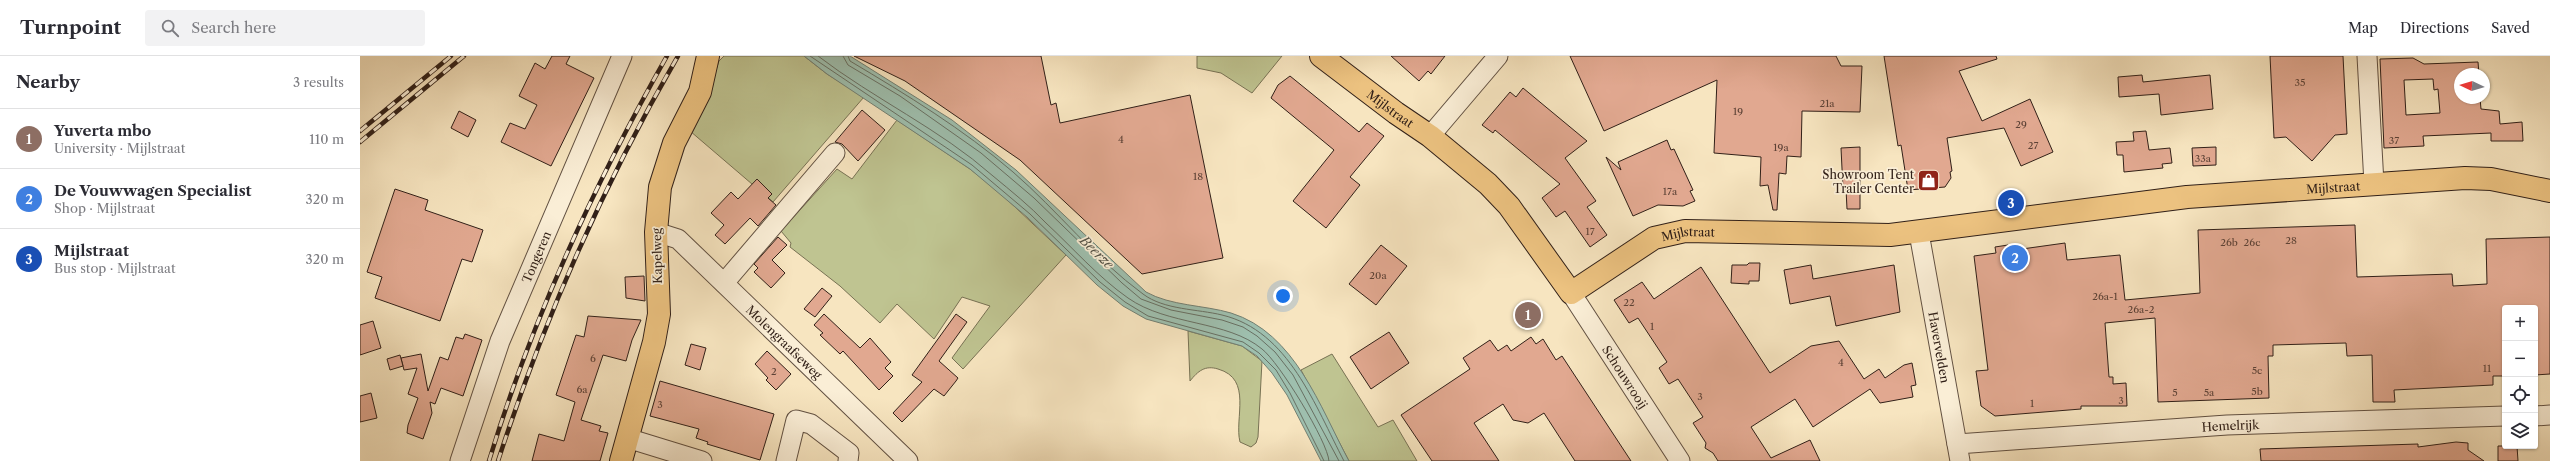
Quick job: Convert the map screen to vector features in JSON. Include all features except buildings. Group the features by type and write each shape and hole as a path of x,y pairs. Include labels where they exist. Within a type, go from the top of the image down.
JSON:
{"main road":[{"name":"Kapelweg","path":"621,461 654,342 659,314 656,232 657,208 666,164 674,142 700,92 708,56"},
{"name":"Mijlstraat","path":"1321,56 1396,113 1430,136 1488,184 1509,206 1571,293 1654,238 1685,231 1858,236 1919,233 2187,197 2465,178 2491,179 2550,192"}],"street":[{"name":"Tongeren","path":"460,461 500,341 622,56"},
{"path":"1430,136 1498,56"},
{"path":"2367,56 2374,184"},
{"path":"724,283 835,154"},
{"name":"Molengraafseweg","path":"656,232 678,239 908,461"},
{"name":"Havervelden","path":"1919,233 1959,453"},
{"name":"Schouwrooij","path":"1571,293 1680,461"},
{"path":"2538,416 2550,415"},
{"name":"Hemelrijk","path":"1959,453 2219,425 2502,416"},
{"path":"786,461 796,420 811,424 849,453 848,461"},
{"path":"627,438 702,461"}],"green space":[{"path":"724,56 804,56 827,74 864,97 773,202 690,131 708,94 719,61"},
{"path":"1197,56 1282,56 1252,93 1221,73 1197,68"},
{"path":"897,120 970,169 998,191 1066,255 963,369 952,358 990,306 962,297 934,339 897,304 880,323 840,286 790,247 791,243 781,231 837,169 852,179"},
{"path":"1188,331 1242,346 1262,361 1258,437 1256,443 1251,447 1240,442 1239,390 1235,381 1229,374 1218,369 1206,368 1196,374 1190,381"},
{"path":"1332,354 1378,427 1393,420 1417,461 1349,461 1301,370"}],"water":[{"name":"Beerze","path":"804,56 850,56 952,120 1016,170 1146,292 1156,297 1177,303 1231,313 1253,323 1272,337 1289,354 1303,374 1316,396 1349,461 1321,461 1287,395 1272,373 1257,356 1242,346 1146,319 1123,306 1097,285 1027,217 970,169 827,74"}],"railway":[{"path":"360,131 451,56"},
{"path":"360,142 464,56"},
{"path":"489,461 506,408 545,304 590,203 614,154 667,56"},
{"path":"498,461 535,356 555,304 577,254 600,203 678,56"}],"place":[{"name":"Showroom Tent Trailer Center","path":"1929,181"},
{"name":"Mijlstraat","path":"2011,203"},
{"name":"De Vouwwagen Specialist","path":"2015,258"},
{"name":"Yuverta mbo","path":"1528,315"}]}
